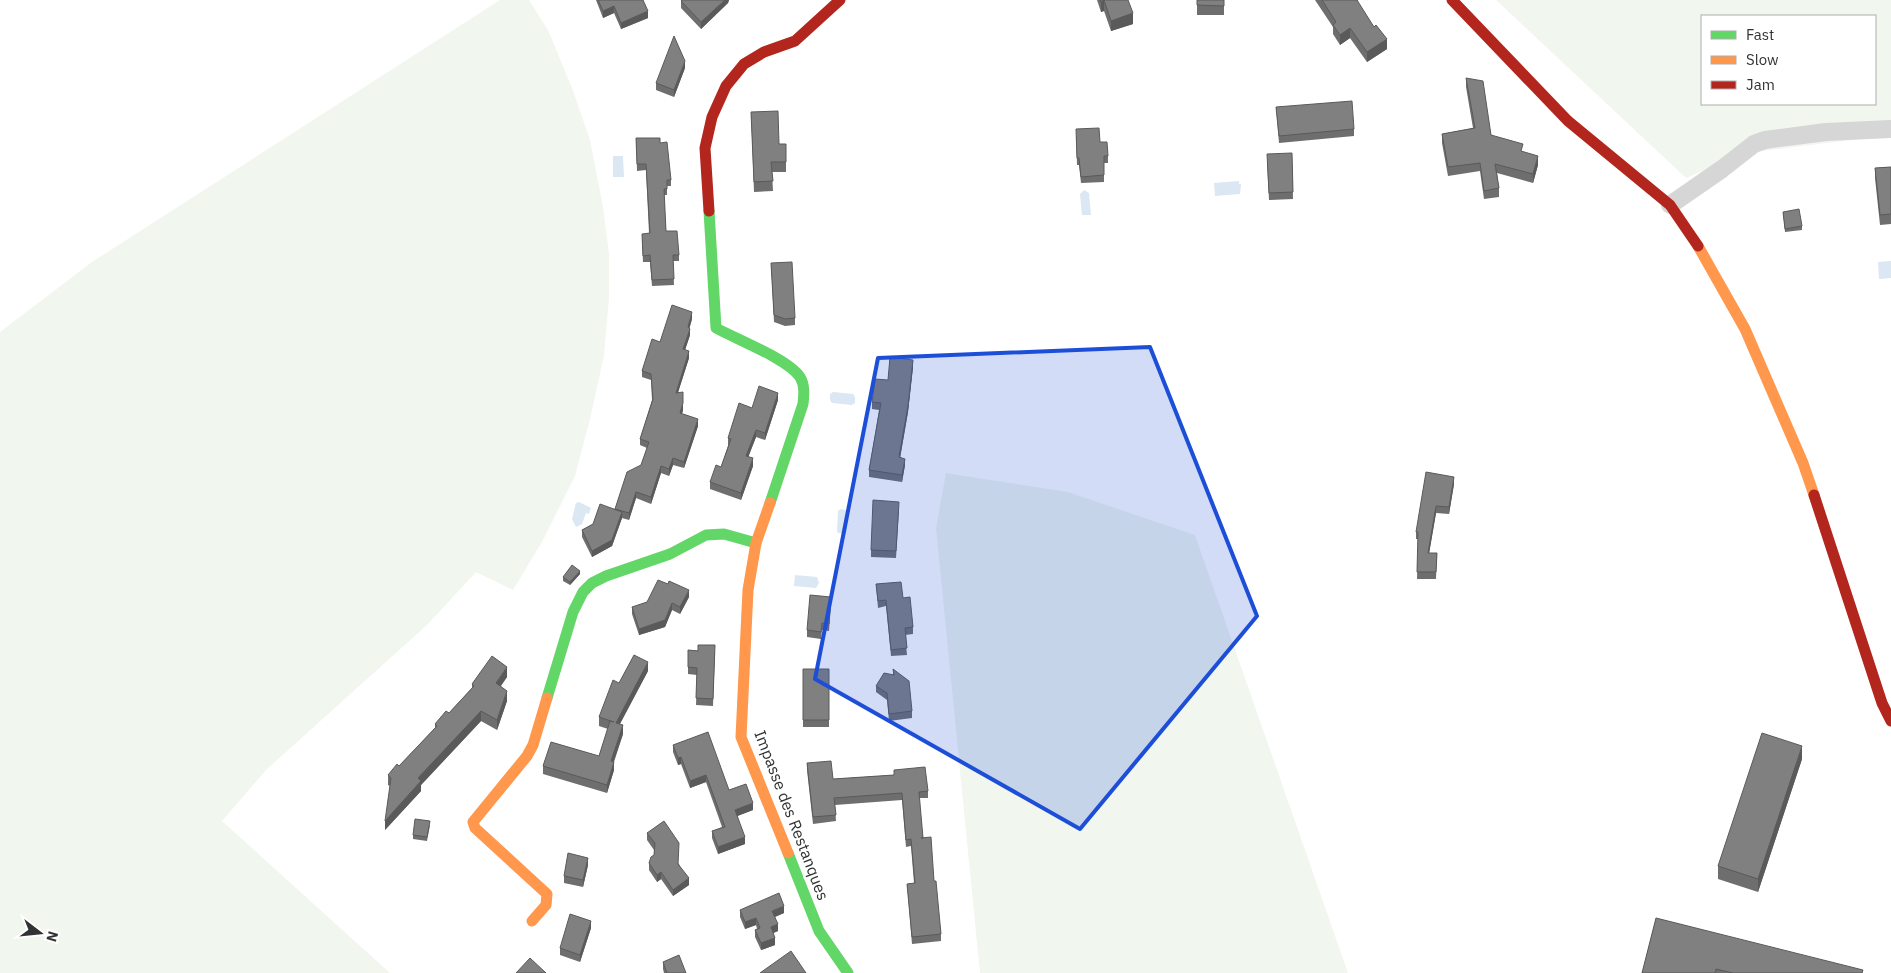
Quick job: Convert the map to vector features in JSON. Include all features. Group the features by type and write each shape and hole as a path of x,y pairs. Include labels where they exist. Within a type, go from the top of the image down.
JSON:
{"street":[{"name":"Impasse des Restanques","path":"840,0 795,41 764,52 744,64 726,86 712,117 704,148 716,328 782,362 800,375 805,390 803,404 756,544 748,590 742,737 819,931 848,973"},
{"path":"1452,0 1568,121 1670,204 1695,240 1745,329 1803,464 1882,703 1891,721"},
{"path":"1670,204 1722,169 1754,144 1765,140 1826,132 1891,129"},
{"path":"532,921 546,905 547,894 475,828 473,822 527,756 533,745 573,612 584,592 592,583 606,576 670,554 706,535 724,534 756,544"}],"highlighted area":[{"path":"1150,347 1257,616 1080,829 815,679 878,358"}],"shaded area":[{"path":"500,0 529,0 548,30 572,88 590,140 603,207 609,254 609,298 604,355 575,476 543,540 513,590 476,572 427,625 266,770 222,821 390,973 0,973 0,332 92,262"},
{"path":"1496,0 1891,0 1891,135 1745,153 1686,178"},
{"path":"613,156 623,156 624,177 613,177"},
{"path":"1239,181 1239,184 1241,184 1240,194 1215,196 1214,183"},
{"path":"1084,190 1089,193 1091,215 1082,215 1080,194"},
{"path":"1891,261 1891,278 1879,279 1878,262"},
{"path":"833,392 853,394 855,403 852,405 832,403 830,394"},
{"path":"946,473 1068,492 1195,535 1348,973 980,973 936,528"},
{"path":"579,502 591,508 589,514 586,513 582,524 576,527 572,519 576,503"},
{"path":"841,509 849,511 846,534 838,533 837,531 838,511"},
{"path":"795,575 817,577 819,583 816,588 794,586"}],"building":[{"path":"598,0 643,0 648,11 621,23 614,6 603,11"},
{"path":"682,0 725,0 701,22"},
{"path":"1104,0 1128,0 1133,13 1111,21"},
{"path":"1197,0 1224,0 1224,6 1197,5"},
{"path":"1322,0 1357,0 1374,27 1376,25 1387,39 1367,52 1350,28 1340,35 1333,25 1336,22"},
{"path":"674,36 685,61 674,90 656,83"},
{"path":"1466,78 1483,81 1491,135 1523,144 1521,151 1538,156 1533,174 1495,164 1499,188 1484,191 1480,163 1448,167 1442,134 1475,128"},
{"path":"1352,101 1354,129 1279,136 1276,107"},
{"path":"778,111 779,144 786,144 786,162 771,162 773,181 754,182 751,112"},
{"path":"1099,128 1100,142 1107,142 1108,156 1104,156 1104,175 1081,177 1079,158 1077,158 1076,129"},
{"path":"636,138 660,138 660,143 667,142 671,180 667,180 667,189 664,189 666,231 677,231 679,255 673,255 674,279 652,280 650,255 643,256 642,234 650,233 646,164 637,164"},
{"path":"1292,153 1293,192 1269,193 1267,154"},
{"path":"1891,167 1891,214 1880,215 1875,168"},
{"path":"1799,209 1802,226 1785,229 1783,212"},
{"path":"792,262 795,318 785,319 774,315 771,263"},
{"path":"672,305 692,312 688,327 690,329 683,349 689,351 676,393 683,392 683,403 680,413 698,419 684,462 673,458 669,469 661,466 651,497 636,492 629,513 615,509 627,472 641,465 649,442 640,439 653,399 651,374 642,371 652,339 660,342"},
{"path":"890,357 913,360 908,406 899,457 905,459 902,475 869,470 881,403 872,402 875,379 888,380"},
{"path":"759,386 778,393 765,433 756,430 746,456 753,458 741,493 710,482 716,465 721,467 731,439 728,438 739,403 752,408"},
{"path":"1426,472 1454,477 1449,507 1436,506 1428,553 1437,553 1436,572 1417,572 1418,532 1416,532"},
{"path":"873,500 899,502 896,551 871,550"},
{"path":"600,504 622,512 612,540 592,551 582,530 593,524"},
{"path":"572,565 580,571 570,582 563,577"},
{"path":"658,580 668,584 669,581 689,590 680,607 672,603 665,620 639,629 632,607 647,602"},
{"path":"901,582 903,598 910,597 913,627 905,628 907,648 891,650 886,600 878,601 876,584"},
{"path":"810,595 831,597 829,624 822,623 821,632 807,630"},
{"path":"698,645 715,645 713,699 696,698 697,668 688,667 688,650 698,651"},
{"path":"634,655 648,662 616,723 623,725 611,761 614,762 607,785 543,766 551,742 599,756 610,721 614,722 599,717 613,680 619,683"},
{"path":"492,656 507,667 496,683 507,691 497,720 481,711 418,778 421,781 385,821 391,778 388,775 437,726 435,724 446,711 449,713 474,686 472,684"},
{"path":"803,669 829,669 829,720 803,720"},
{"path":"893,669 909,681 912,711 889,714 887,693 876,686 884,673 894,675"},
{"path":"708,732 729,790 746,784 753,803 735,810 745,837 718,847 712,831 725,827 706,775 690,781 681,757 678,758 673,745"},
{"path":"1762,733 1802,746 1758,879 1718,866"},
{"path":"831,761 833,779 894,775 894,770 925,767 928,791 919,792 923,838 931,837 934,881 936,881 941,934 912,937 907,884 915,883 911,839 906,840 902,793 834,798 836,815 813,817 807,763"},
{"path":"415,819 430,821 427,837 413,835"},
{"path":"664,821 679,843 678,864 689,878 673,890 661,872 657,875 649,863 654,855 655,843 647,833"},
{"path":"568,853 588,858 583,880 564,876"},
{"path":"779,893 784,906 772,911 778,924 771,927 775,938 761,943 755,930 760,928 756,918 745,922 740,910"},
{"path":"570,914 591,921 580,955 560,948"},
{"path":"1656,918 1863,970 1862,973 1733,973 1716,969 1715,973 1642,973"},
{"path":"791,951 806,973 760,973"},
{"path":"679,955 686,973 667,973 663,962"},
{"path":"530,958 546,973 516,973"}],"traffic: fast":[{"path":"709,211 716,328 785,363 794,370 803,383 803,404 770,503"},
{"path":"547,698 573,612 583,592 592,583 606,576 670,554 706,535 724,534 756,543"},
{"path":"788,853 819,931 848,973"}],"traffic: slow":[{"path":"1698,246 1745,329 1803,463 1814,495"},
{"path":"770,503 756,543 748,590 741,737 788,853"},
{"path":"532,921 546,905 547,894 475,828 473,822 527,756 533,745 547,698"}],"traffic: jam":[{"path":"709,211 705,148 712,117 726,86 744,64 764,52 795,41 840,0"},
{"path":"1452,0 1568,121 1670,205 1698,246"},
{"path":"1814,495 1882,703 1891,721"}]}
